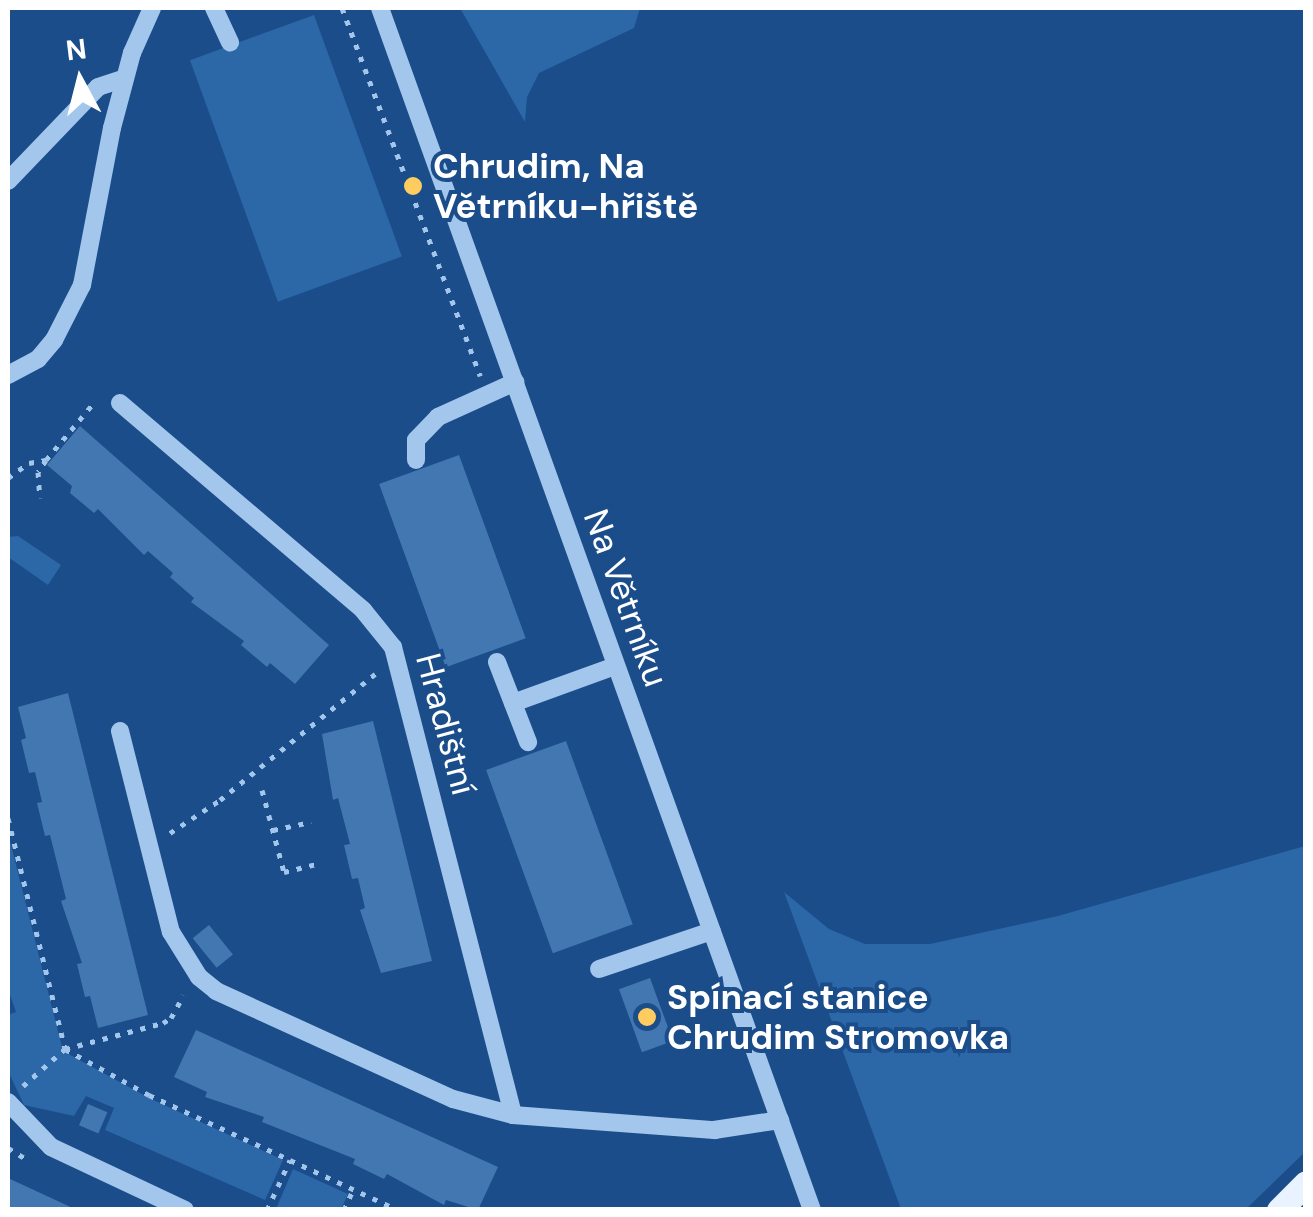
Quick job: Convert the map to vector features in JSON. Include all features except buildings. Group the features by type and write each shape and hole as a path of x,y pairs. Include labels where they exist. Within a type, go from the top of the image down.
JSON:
{"main road":[{"path":"1279,1210 1306,1183"}],"street":[{"path":"8,376 38,359 54,340 82,284 126,78 151,8"},
{"path":"214,8 230,44"},
{"name":"Na Větrníku","path":"380,8 812,1210"},
{"path":"8,181 98,86 126,78"},
{"path":"416,460 416,440 428,424 516,382"},
{"name":"Hradištní","path":"120,402 363,610 393,648 513,1116"},
{"path":"497,662 528,742"},
{"path":"513,703 615,666"},
{"path":"120,732 171,932 199,977 216,991 453,1099 513,1116 714,1130 780,1120"},
{"path":"599,969 712,931"},
{"path":"14,1095 51,1147 186,1210"}],"path":[{"path":"342,8 481,377 483,395"},
{"path":"40,498 38,472 92,406"},
{"path":"8,478 29,462 46,460"},
{"path":"185,823 382,669 393,648"},
{"path":"262,790 284,872 321,863"},
{"path":"8,818 64,1049 149,1096 398,1210"},
{"path":"273,830 311,822"},
{"path":"14,1095 64,1049 163,1023 185,997"},
{"path":"267,1210 290,1160"},
{"path":"344,1210 354,1189"}],"shaded area":[{"path":"460,8 640,8 634,28 539,73 527,97 525,122"},
{"path":"314,15 402,257 278,302 190,60"},
{"path":"18,536 61,565 48,585 8,557 8,537"},
{"path":"8,833 63,1051 149,1098 283,1160 265,1200 105,1130 114,1108 86,1096 74,1116 24,1105 8,1071 8,1015 16,1012 8,989"},
{"path":"1305,846 1305,1152 1246,1209 901,1209 784,892 829,929 865,944 930,944 1058,916"},
{"path":"293,1169 348,1194 341,1209 276,1209"}],"place":[{"name":"Chrudim, Na Větrníku-hřiště","path":"413,186"},
{"name":"Spínací stanice Chrudim Stromovka","path":"647,1017"}]}
